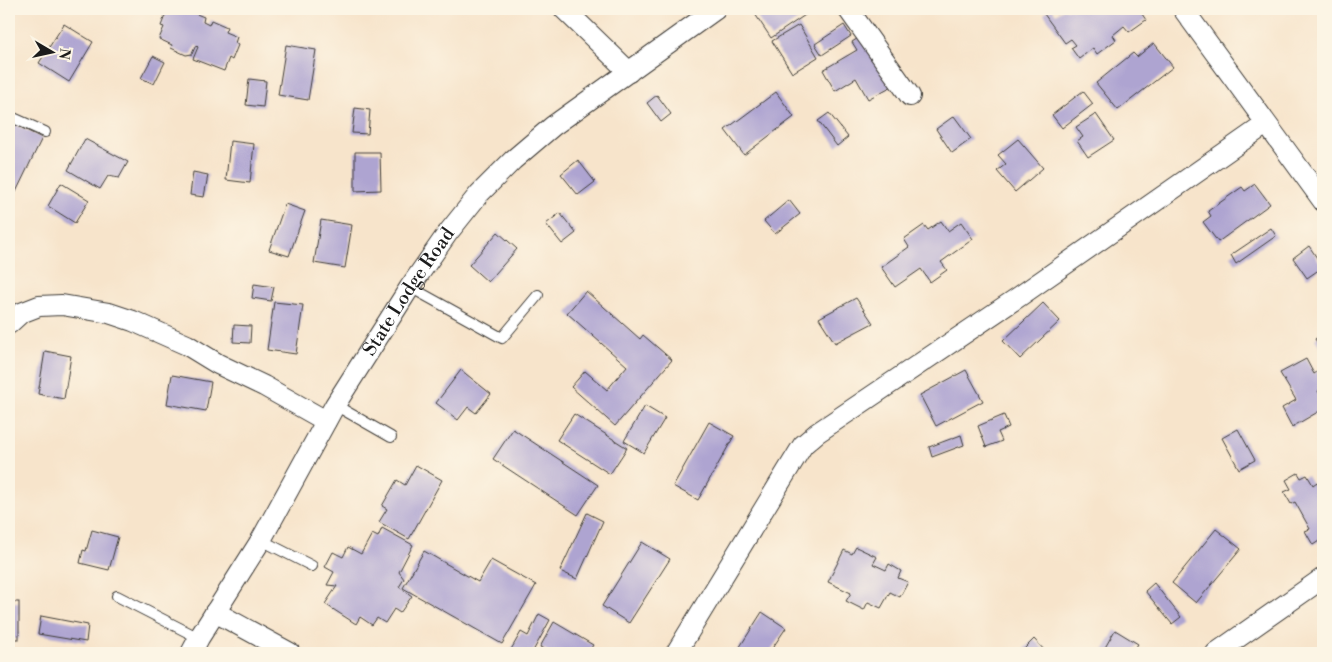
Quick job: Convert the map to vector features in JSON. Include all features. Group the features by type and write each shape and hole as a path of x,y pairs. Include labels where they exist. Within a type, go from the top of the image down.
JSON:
{"street":[{"path":"564,9 629,72"},
{"name":"State Lodge Road","path":"195,646 261,540 330,413 410,287 447,234 479,194 513,160 553,126 716,9"},
{"path":"848,9 910,96"},
{"path":"1183,9 1323,201"},
{"path":"676,653 803,445 817,433 1020,296 1266,124"},
{"path":"9,324 20,313 39,306 62,304 109,313 134,321 187,345 218,364 264,386 330,413"},
{"path":"1216,653 1323,578"},
{"path":"215,612 290,653"}],"lane":[{"path":"9,116 45,132"},
{"path":"410,287 502,338 538,295"},
{"path":"330,413 391,437"},
{"path":"261,540 312,566"},
{"path":"117,596 195,646"}],"building":[{"path":"173,9 187,14 189,11 204,17 203,22 209,25 211,20 227,27 225,32 237,37 235,43 238,45 232,60 229,58 224,71 193,59 198,47 196,45 192,54 186,55 171,48 172,45 159,39 164,27 161,26 166,13 170,14"},
{"path":"764,9 814,9 771,38 755,14"},
{"path":"1052,9 1056,14 1063,9 1148,9 1142,14 1146,20 1129,32 1124,26 1113,35 1116,40 1097,54 1093,48 1079,59 1071,48 1076,45 1071,39 1065,43 1044,14"},
{"path":"64,24 93,42 69,82 39,63"},
{"path":"799,25 818,57 792,73 772,41"},
{"path":"844,25 851,36 822,55 815,44"},
{"path":"865,34 894,85 868,99 856,78 835,91 823,70 857,50 852,42"},
{"path":"1154,43 1173,67 1118,110 1096,83 1133,53 1137,57"},
{"path":"286,45 316,50 308,100 278,95"},
{"path":"153,56 165,62 154,84 141,78"},
{"path":"249,79 266,81 263,107 246,105"},
{"path":"1083,91 1093,104 1062,128 1052,115"},
{"path":"776,92 794,117 744,155 725,130"},
{"path":"657,95 671,114 661,122 647,103"},
{"path":"355,108 370,110 368,134 352,133"},
{"path":"829,113 848,137 837,146 818,121"},
{"path":"1096,114 1114,140 1088,157 1077,141 1083,137 1076,127"},
{"path":"954,116 971,139 952,153 936,129"},
{"path":"14,124 42,138 14,196 9,193 9,135"},
{"path":"85,139 128,162 119,178 108,176 100,189 68,170"},
{"path":"1018,139 1043,168 1015,192 997,171 1006,164 998,155"},
{"path":"230,141 254,144 250,183 226,180"},
{"path":"355,152 380,152 381,190 355,191"},
{"path":"578,160 595,182 578,195 561,174"},
{"path":"193,172 208,175 204,197 190,195"},
{"path":"61,183 89,200 75,223 48,206"},
{"path":"1255,184 1270,204 1218,242 1203,222 1211,216 1208,211 1242,187 1245,191"},
{"path":"789,200 800,214 775,234 764,221"},
{"path":"285,204 305,211 289,256 269,250"},
{"path":"560,213 576,233 562,244 546,224"},
{"path":"321,220 352,225 345,268 314,263"},
{"path":"941,221 948,231 961,222 973,239 941,262 947,270 930,282 921,269 895,287 881,267 909,247 904,239 924,225 928,230"},
{"path":"1271,228 1276,236 1236,264 1231,255"},
{"path":"498,232 517,249 488,282 469,265"},
{"path":"1309,246 1323,267 1307,278 1293,258"},
{"path":"254,284 274,287 271,301 252,298"},
{"path":"586,291 640,339 643,335 672,360 615,426 571,387 585,371 607,390 627,366 567,313"},
{"path":"856,298 873,323 835,343 819,318"},
{"path":"274,302 303,305 296,354 267,350"},
{"path":"1043,303 1060,321 1020,359 1003,341"},
{"path":"234,325 251,326 250,343 233,342"},
{"path":"1323,333 1323,351 1315,339"},
{"path":"45,351 71,356 64,399 38,394"},
{"path":"1306,359 1314,374 1320,370 1323,376 1323,388 1318,391 1323,400 1323,409 1292,427 1282,408 1296,400 1280,373"},
{"path":"461,370 491,394 476,413 468,407 458,420 436,403"},
{"path":"966,370 983,401 936,426 920,395"},
{"path":"172,375 211,382 206,411 167,404"},
{"path":"645,406 665,418 644,453 624,441"},
{"path":"574,414 627,448 610,474 557,440"},
{"path":"1004,415 1009,427 998,432 1002,441 986,447 978,426"},
{"path":"709,422 734,436 698,500 673,486"},
{"path":"513,429 598,485 578,515 493,459"},
{"path":"1238,429 1255,460 1239,469 1222,438"},
{"path":"961,435 964,445 932,457 929,447"},
{"path":"416,465 442,480 409,539 379,522 387,509 382,506 397,480 405,485"},
{"path":"1298,473 1301,478 1307,475 1313,485 1317,482 1323,493 1323,549 1319,541 1313,545 1305,531 1310,529 1295,502 1291,504 1284,492 1291,489 1286,480"},
{"path":"587,513 603,521 577,579 560,571"},
{"path":"382,528 413,545 399,572 404,579 399,587 412,596 400,613 394,609 385,623 377,618 372,625 360,617 356,624 325,604 337,586 327,585 334,572 325,567 333,552 343,557 348,547 361,554 372,534 378,537"},
{"path":"1216,529 1241,549 1196,603 1172,583"},
{"path":"92,530 118,537 109,570 80,563 83,550 86,551"},
{"path":"642,542 670,559 629,623 602,606"},
{"path":"856,547 877,557 873,564 886,570 889,564 901,571 898,578 908,582 900,597 890,592 881,608 868,602 864,610 846,601 851,593 828,582 844,550 852,554"},
{"path":"424,551 478,582 491,560 536,585 502,644 403,588"},
{"path":"1154,583 1181,617 1172,624 1145,591"},
{"path":"9,602 19,602 19,639 9,639"},
{"path":"762,612 786,628 769,653 736,653"},
{"path":"539,614 550,620 532,653 509,653 521,632 528,636"},
{"path":"41,616 88,625 86,642 38,634"},
{"path":"554,622 593,645 588,653 551,653 540,647"},
{"path":"1115,630 1138,644 1132,653 1102,653"},
{"path":"1034,639 1047,653 1020,653"}]}
